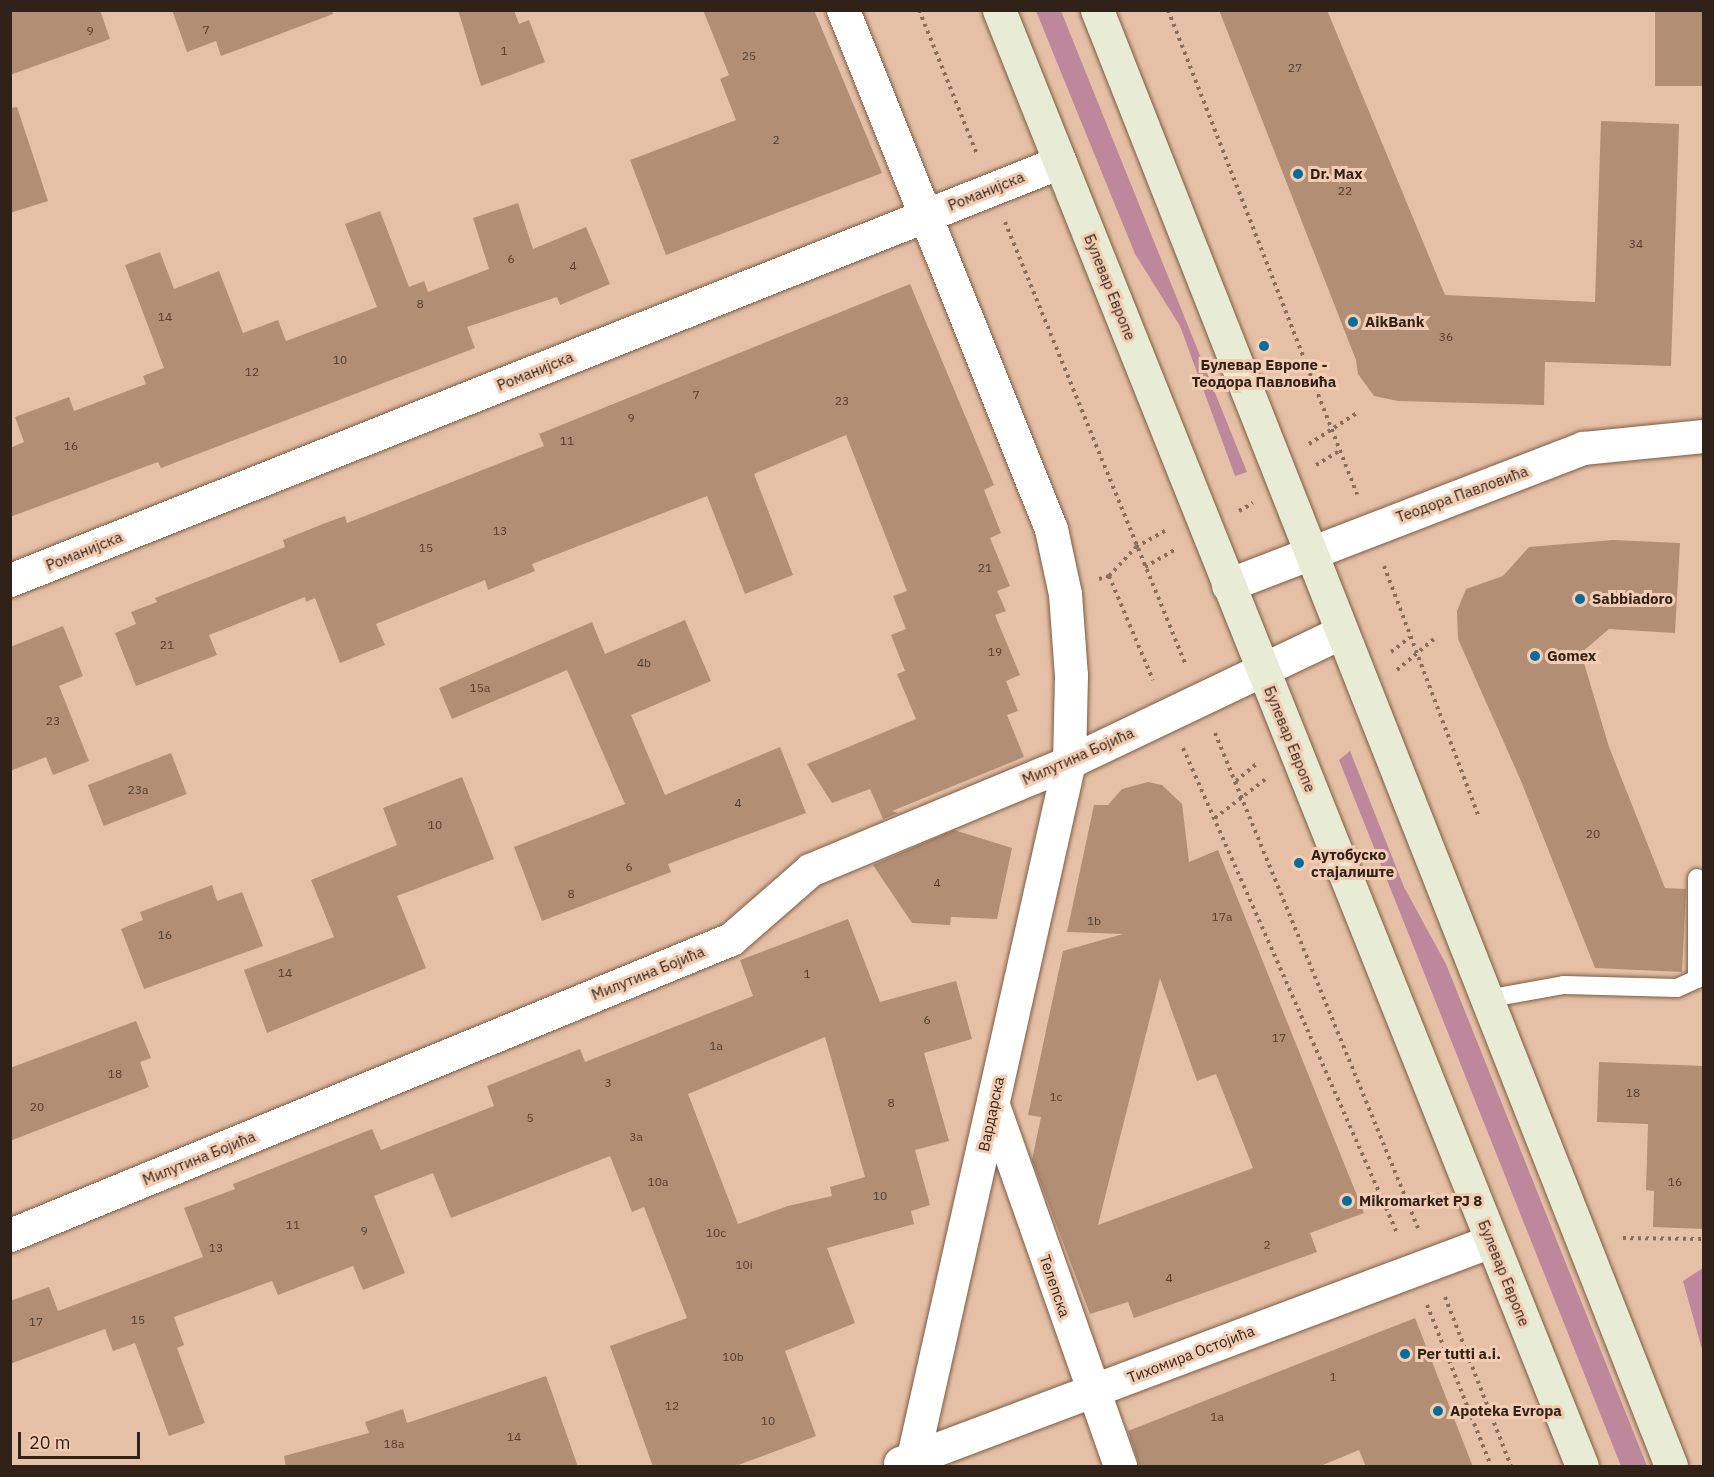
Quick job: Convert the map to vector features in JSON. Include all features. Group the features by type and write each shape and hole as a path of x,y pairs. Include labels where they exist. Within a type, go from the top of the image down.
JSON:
{"main road":[{"name":"Булевар Европе","path":"999,10 1582,1467"},
{"path":"1097,10 1340,633 1671,1467"}],"street":[{"path":"843,10 1051,529 1066,602 1071,675 1069,762"},
{"name":"Романијска","path":"10,580 1060,162"},
{"name":"Теодора Павловића","path":"1228,585 1308,551 1583,448 1704,436"},
{"name":"Милутина Бојића","path":"10,1235 731,939 810,870 1069,762 1340,633"},
{"name":"Вардарска","path":"906,1463 993,1105 1069,762"},
{"name":"Телепска","path":"993,1105 1120,1467"},
{"name":"Тихомира Остојића","path":"906,1463 1491,1241"}],"lane":[{"path":"1486,999 1564,985 1677,988 1697,979 1697,878"}],"path":[{"path":"919,10 1200,700 1423,1267 1491,1467"},
{"path":"1168,10 1329,431 1371,528 1479,818"},
{"path":"1096,581 1109,576 1168,714 1423,1267 1511,1467"},
{"path":"1623,1238 1704,1239"}],"shaded area":[{"path":"1036,11 1061,11 1247,472 1235,476 1180,326 1135,254"},
{"path":"1350,751 1404,887 1446,964 1647,1466 1621,1466 1339,760"},
{"path":"1703,1268 1703,1353 1683,1281"}],"building":[{"path":"10,10 100,10 110,39 10,75"},
{"path":"172,10 332,10 333,14 221,56 216,41 187,52"},
{"path":"458,10 514,10 519,24 529,20 545,62 481,86"},
{"path":"703,10 814,10 882,173 666,255 630,160 736,120 720,79 729,75"},
{"path":"1219,10 1327,10 1445,295 1595,302 1601,121 1679,124 1671,366 1545,362 1544,405 1398,401 1374,396 1358,374 1356,360"},
{"path":"1655,10 1704,10 1704,86 1655,86"},
{"path":"17,107 48,201 10,213 10,108"},
{"path":"518,203 533,249 586,227 610,284 560,305 557,297 467,327 475,348 161,468 158,462 10,517 10,448 24,442 15,417 69,397 74,411 146,384 143,376 164,368 125,265 160,252 174,289 219,271 243,333 278,320 286,341 377,307 345,224 380,211 409,287 424,281 428,292 489,269 473,218"},
{"path":"910,284 994,485 984,490 1001,533 990,538 1010,586 997,591 1006,611 995,615 1020,675 1006,681 1018,711 1007,715 1024,757 892,811 898,813 883,819 870,789 832,803 807,764 916,719 897,674 905,671 891,635 906,629 893,596 907,591 846,435 754,474 793,575 745,594 707,496 532,564 535,571 488,590 485,580 376,624 385,645 340,663 315,598 306,602 305,597 209,635 217,655 136,686 115,633 136,624 131,612 157,602 155,598 285,547 283,540 328,522 345,516 347,523 544,446 539,434"},
{"path":"1613,540 1680,543 1675,633 1609,629 1581,653 1609,747 1665,888 1686,889 1682,972 1595,968 1521,781 1458,639 1457,611 1466,589 1503,576 1529,547"},
{"path":"685,620 711,681 631,715 665,795 780,747 806,813 668,864 671,872 542,921 514,847 625,804 567,670 452,719 439,688 592,622 605,654"},
{"path":"63,626 83,676 59,686 89,761 53,775 46,757 10,771 10,647"},
{"path":"171,753 187,794 104,826 88,785"},
{"path":"462,777 494,859 397,896 426,968 267,1033 244,970 334,937 311,880 397,845 383,808"},
{"path":"1148,782 1162,785 1182,804 1189,862 1218,850 1364,1213 1310,1233 1317,1252 1134,1318 1128,1302 1090,1314 1032,1160 1041,1117 1028,1115 1063,951 1123,934 1067,932 1094,805 1108,805 1122,789","holes":["1160,978 1197,1081 1216,1074 1253,1168 1098,1225"]},
{"path":"954,830 1012,848 997,919 951,917 950,925 912,923 873,865"},
{"path":"212,885 217,901 242,892 263,946 144,989 121,929 143,920 140,912"},
{"path":"848,919 880,1002 956,981 972,1039 924,1053 949,1141 915,1150 930,1205 911,1211 914,1224 827,1248 855,1323 785,1351 816,1436 733,1467 653,1467 610,1346 687,1318 644,1207 632,1212 610,1156 451,1218 433,1173 374,1196 405,1273 363,1290 353,1266 278,1295 272,1281 174,1317 184,1345 177,1348 205,1423 169,1436 135,1343 113,1351 105,1329 10,1364 10,1301 49,1287 58,1311 203,1257 184,1208 235,1189 233,1184 372,1129 381,1150 494,1106 487,1086 580,1049 585,1062 753,996 740,960","holes":["825,1037 865,1177 830,1187 832,1196 788,1206 738,1224 688,1094"]},
{"path":"136,1021 151,1058 140,1062 149,1087 10,1141 10,1068"},
{"path":"1599,1062 1704,1066 1704,1229 1653,1227 1654,1191 1646,1190 1648,1124 1597,1122"},
{"path":"1415,1318 1473,1467 1366,1467 1359,1450 1318,1467 1140,1467 1128,1431"},
{"path":"546,1376 578,1467 286,1467 284,1456 369,1433 365,1422 403,1409 407,1423"}],"place":[{"name":"Dr. Max","path":"1298,174"},
{"name":"AikBank","path":"1353,322"},
{"name":"Булевар Европе - Теодора Павловића","path":"1264,346"},
{"name":"Sabbiadoro","path":"1580,599"},
{"name":"Gomex","path":"1535,656"},
{"name":"Аутобуско стајалиште","path":"1299,863"},
{"name":"Mikromarket PJ 8","path":"1347,1201"},
{"name":"Per tutti a.i.","path":"1405,1354"},
{"name":"Apoteka Evropa","path":"1438,1411"}]}
